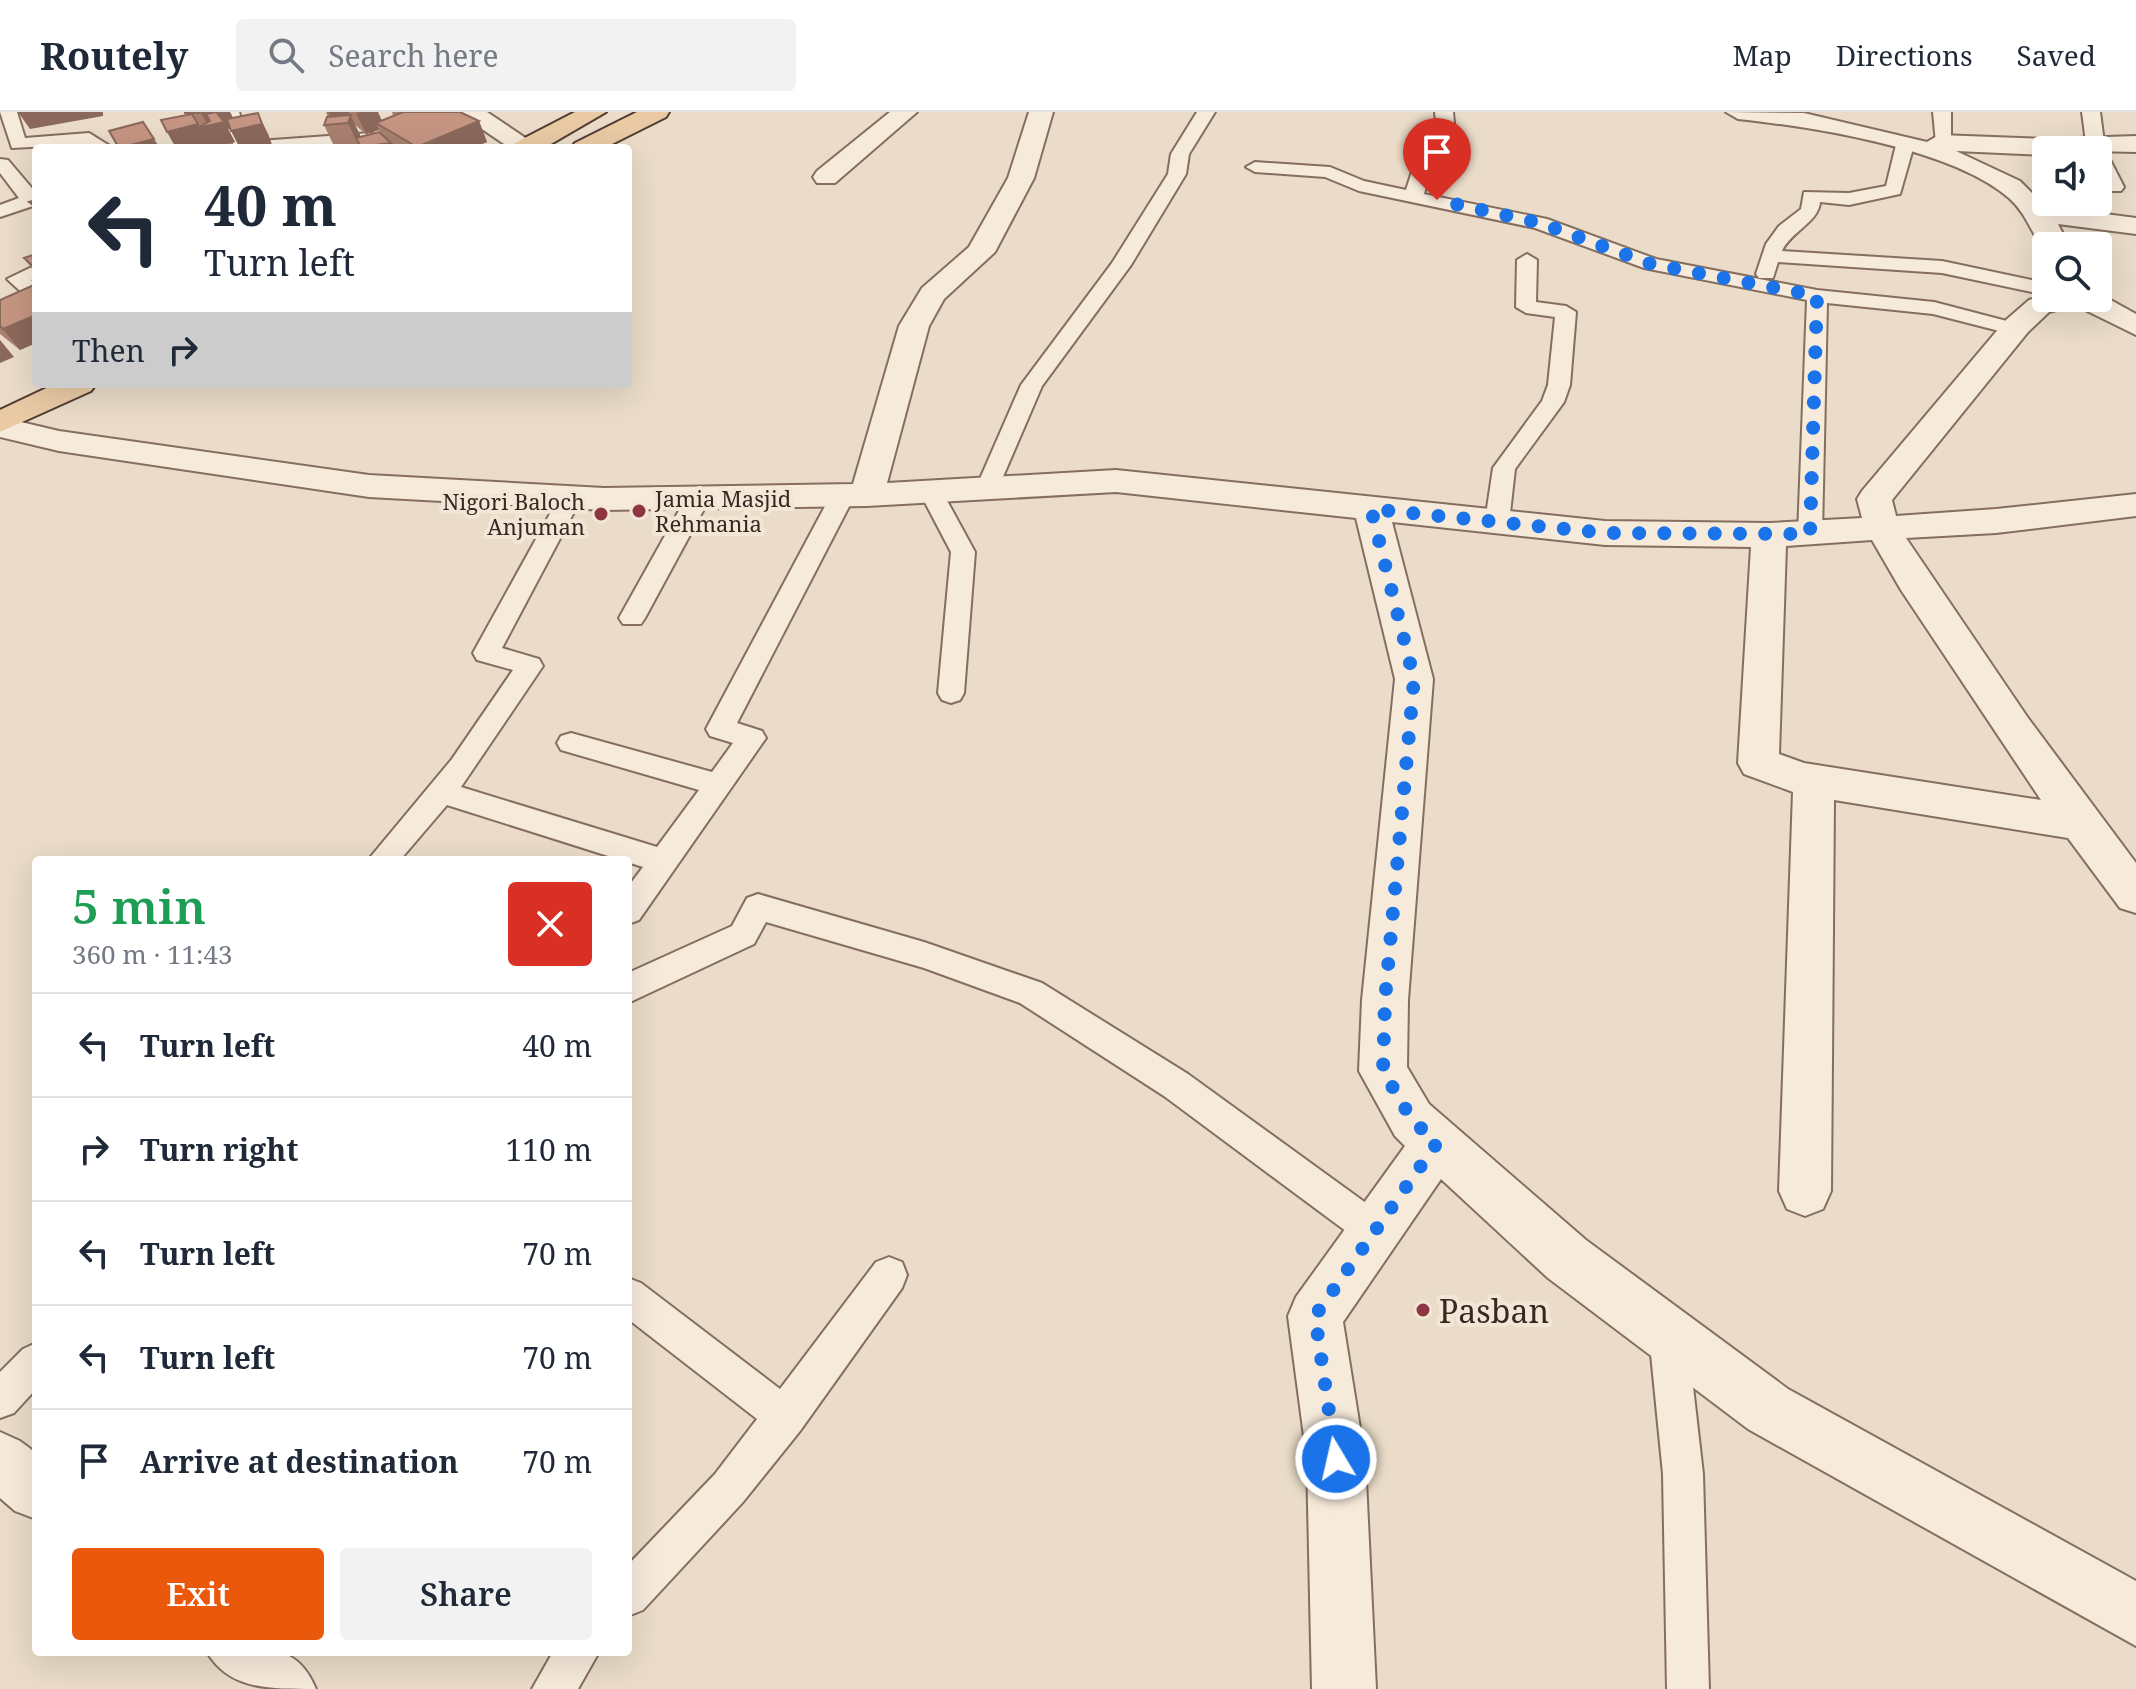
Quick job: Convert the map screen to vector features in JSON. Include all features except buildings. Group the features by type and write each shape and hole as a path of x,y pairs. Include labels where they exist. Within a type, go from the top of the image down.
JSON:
{"main road":[{"path":"531,144 594,112"},
{"path":"592,144 657,112"},
{"path":"0,424 72,388"}],"street":[{"path":"469,112 520,144"},
{"path":"826,177 905,112"},
{"path":"855,495 914,326 932,294 981,252 1021,178 1041,112"},
{"path":"1738,112 1813,117 1951,157 2014,189 2032,212"},
{"path":"1899,143 2032,146"},
{"path":"2112,147 2136,144"},
{"path":"2057,216 2136,226"},
{"path":"2033,312 2015,329 1874,499 1881,530 2079,823 2136,895"},
{"path":"2110,312 2136,326"},
{"path":"0,424 59,441 369,486 570,497 855,495 1116,481 1605,533 1769,535 1881,530 2136,505"},
{"path":"1371,509 1414,679 1385,1000 1383,1071 1412,1120 1567,1259 1768,1409 2136,1615"},
{"path":"1769,535 1758,763 1814,780 2079,823"},
{"path":"1805,1191 1814,780"},
{"path":"1344,1689 1336,1459 1315,1316 1437,1143"},
{"path":"0,1461 32,1487"},
{"path":"243,1656 284,1689"}],"lane":[{"path":"8,112 18,144 89,138 98,144"},
{"path":"230,112 230,137 252,144"},
{"path":"988,488 1032,385 1121,265 1177,174 1180,154 1206,112"},
{"path":"1414,196 1416,176 1426,153 1446,134 1444,112"},
{"path":"1942,112 1945,143"},
{"path":"2091,112 2094,136"},
{"path":"295,144 360,135 381,140 395,134"},
{"path":"1763,287 1769,256 1787,225 1810,211 1811,196 1849,199 1894,190 1899,143"},
{"path":"2,164 32,199"},
{"path":"1255,167 1330,172 1349,183 1540,223 1651,264 1817,296 1934,308 2015,329"},
{"path":"2112,181 2115,187"},
{"path":"0,211 32,200"},
{"path":"1769,256 1942,267 2032,286"},
{"path":"1497,522 1504,468 1553,402 1559,385 1566,312 1526,307 1527,260"},
{"path":"1810,534 1817,296"},
{"path":"931,491 963,552 951,693"},
{"path":"632,905 752,738 720,729 855,495"},
{"path":"386,856 462,767 530,666 486,653 570,497"},
{"path":"632,618 698,498"},
{"path":"571,743 718,785"},
{"path":"441,792 664,861"},
{"path":"636,978 743,935 758,907 924,955 1031,993 1176,1085 1375,1231"},
{"path":"632,1591 729,1488 786,1417 889,1275"},
{"path":"632,1299 786,1417"},
{"path":"1668,1334 1683,1474 1688,1689"},
{"path":"0,1399 32,1366"},
{"path":"553,1689 575,1656"}],"place":[{"name":"Jamia Masjid Rehmania","path":"639,511"},
{"name":"Nigori Baloch Anjuman","path":"601,514"},
{"name":"Pasban","path":"1423,1310"}],"route":[{"path":"1336,1459 1315,1316 1437,1143 1412,1120 1383,1071 1385,1000 1414,679 1371,509 1605,533 1810,534 1817,296 1651,264 1540,223 1437,200"}]}
